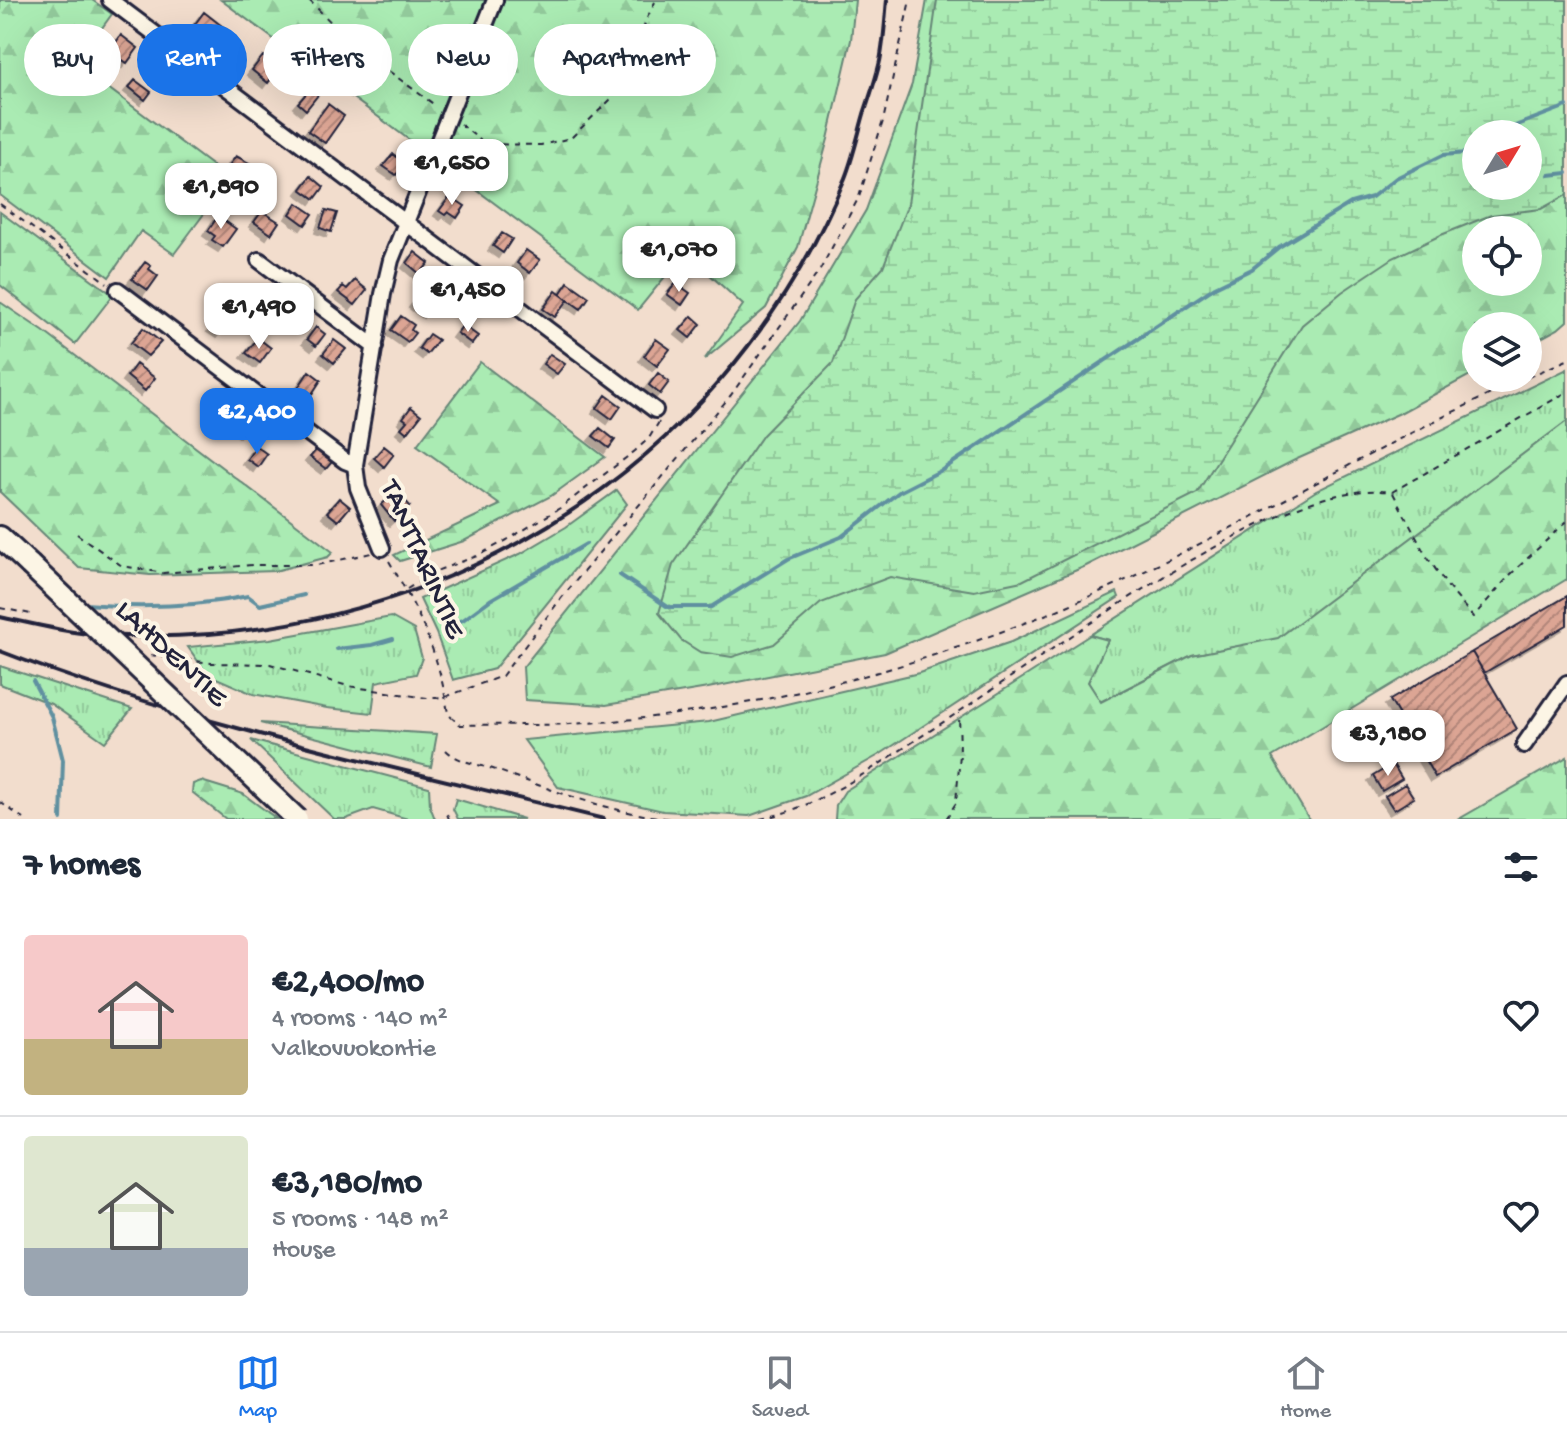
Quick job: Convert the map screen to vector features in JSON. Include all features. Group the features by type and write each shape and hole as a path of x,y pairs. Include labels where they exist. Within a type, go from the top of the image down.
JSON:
{"highway":[{"name":"LAHDENTIE","path":"0,537 297,819"}],"street":[{"path":"110,0 655,410"},
{"name":"TANTTARINTIE","path":"382,548 358,488 355,465 383,294 404,224 495,0"},
{"path":"259,260 375,347"},
{"path":"118,290 345,461 355,465"},
{"path":"1524,745 1567,683"}],"path":[{"path":"309,0 371,63 386,69 485,144 541,145 571,138 612,98 633,63 646,20 656,0"},
{"path":"152,655 211,663 270,664 378,692 427,698 445,697 502,676 559,601 731,395 820,270 859,197 883,121 910,0"},
{"path":"0,204 118,290"},
{"path":"1542,371 1567,360"},
{"name":"TANTTARINTIE","path":"382,548 424,624 448,714 460,725 568,724 658,716 819,687 957,648 1034,620 1151,567 1408,434 1497,392"},
{"path":"1392,492 1567,392"},
{"path":"406,589 436,571 477,556 560,508 649,438 659,420 655,410"},
{"path":"760,819 783,814 824,796 959,712 1200,554 1288,510 1375,490 1396,494 1405,519 1425,554 1473,617 1511,574 1567,521"},
{"path":"77,534 122,566 163,573 252,565 317,565 363,557 382,548"},
{"path":"0,608 31,614"},
{"path":"946,819 956,803 959,712"},
{"path":"446,750 454,759 496,770 566,796 651,817 675,819"},
{"path":"0,802 24,819"},
{"path":"447,814 449,819"}],"green space":[{"path":"0,0 92,0 112,14 105,24 24,24 24,96 119,96 230,179 174,254 141,231 109,277 0,195"},
{"path":"221,0 855,0 851,40 798,247 766,308 704,360 743,305 685,252 638,310 350,96 392,96 392,24 263,24 263,31"},
{"path":"927,0 1567,0 1567,321 1558,329 1542,338 1542,312 1462,312 1462,380 1400,413 1295,460 1086,566 885,653 606,705 525,700 523,667 800,321 866,210 912,84"},
{"path":"937,0 1567,0 1567,195 1541,209 1462,216 1462,227 1393,258 1342,292 1302,325 1197,493 1022,581 974,591 890,577 821,603 774,644 732,657 700,652 681,640 659,613 673,565 763,435 833,363 855,299 883,267 908,204"},
{"path":"0,212 113,295 75,344 0,285"},
{"path":"0,302 43,331 333,552 328,557 275,571 150,575 79,568 0,492"},
{"path":"480,362 605,457 551,496 464,541 400,561 394,555 500,505 417,445"},
{"path":"1567,369 1567,421 1278,639 1192,655 1100,702 1088,682 1108,640 1090,635 1316,491 1520,392 1542,392 1542,381"},
{"path":"1567,421 1567,579 1272,757 1309,819 835,819 836,805 845,791 1090,635 1108,640 1088,682 1101,702 1192,655 1278,638"},
{"path":"617,490 627,504 494,669 453,680 420,599 520,554 566,527"},
{"path":"1117,592 1119,597 879,755 806,796 749,816 663,811 558,787 524,740 709,722 919,673 1011,642"},
{"path":"391,617 414,630 422,658 416,674 376,682 372,713 253,694 207,674 188,647 270,639"},
{"path":"0,666 132,709 105,742 51,704 0,684"},
{"path":"260,723 437,734 431,767"},
{"path":"251,740 429,787 430,806 435,819 408,819 373,809 346,819 334,819"},
{"path":"1567,757 1567,819 1459,819"},
{"path":"201,781 243,794 277,819 226,819 192,792 193,784"},
{"path":"456,799 524,819 458,819 453,809"}],"building":[{"path":"204,12 219,24 195,24"},
{"path":"121,35 137,47 127,63 121,59"},
{"path":"263,56 263,79 252,70"},
{"path":"137,82 137,94 129,87"},
{"path":"304,96 317,96 306,110 298,103"},
{"path":"328,104 344,116 325,143 308,131"},
{"path":"393,154 405,163 396,175 383,166"},
{"path":"236,156 260,170 252,181 233,171 235,168 230,164"},
{"path":"311,176 324,187 315,199 301,189"},
{"path":"450,196 465,206 457,218 439,211"},
{"path":"297,203 313,214 305,225 290,214"},
{"path":"326,210 337,213 331,232 320,228"},
{"path":"262,211 279,222 271,234 254,222"},
{"path":"218,216 236,229 223,247 212,240 215,236 208,231"},
{"path":"502,233 512,239 503,253 493,246"},
{"path":"526,250 540,260 530,273 517,263"},
{"path":"415,252 429,263 420,274 407,263"},
{"path":"145,262 158,276 148,290 132,279"},
{"path":"355,280 367,290 355,305 338,292 343,286 347,289"},
{"path":"568,282 589,297 581,309 560,294"},
{"path":"676,283 690,293 682,305 667,294"},
{"path":"467,290 482,300 473,312 470,309 467,314 460,309 464,305 459,301"},
{"path":"556,291 568,300 555,317 543,309"},
{"path":"420,295 434,305 428,313 414,303"},
{"path":"223,312 232,318 221,333 212,327"},
{"path":"401,316 414,325 411,330 415,333 408,342 391,330"},
{"path":"692,316 701,324 690,338 680,330"},
{"path":"463,325 478,336 472,344 457,333"},
{"path":"316,327 325,334 316,346 307,339"},
{"path":"143,328 161,342 148,356 131,343"},
{"path":"429,334 438,340 427,354 419,348"},
{"path":"258,338 271,348 260,363 246,353"},
{"path":"656,339 670,349 657,366 644,356"},
{"path":"334,340 346,349 334,363 323,354"},
{"path":"550,354 565,364 557,374 543,364"},
{"path":"136,364 155,378 145,391 127,376"},
{"path":"309,371 321,380 306,403 294,394"},
{"path":"658,373 669,382 660,394 649,385"},
{"path":"606,395 621,406 612,419 597,408"},
{"path":"411,407 421,415 407,433 401,428 407,421 403,418"},
{"path":"249,409 256,415 244,432 236,427"},
{"path":"600,428 615,440 609,448 593,436"},
{"path":"256,446 267,454 258,467 247,459"},
{"path":"384,446 394,454 384,467 374,458"},
{"path":"316,450 332,462 326,469 310,457"},
{"path":"393,494 400,502 404,499 410,506 394,521 381,505"},
{"path":"339,498 350,507 338,521 327,512"},
{"path":"1567,596 1567,625 1484,673 1472,652"},
{"path":"1472,652 1517,729 1435,777 1390,700"},
{"path":"1393,764 1402,779 1382,791 1373,776"},
{"path":"1405,784 1414,798 1394,810 1385,796"}],"waterway":[{"path":"1530,120 1567,106"},
{"path":"620,575 668,607 711,607 788,559 841,537 899,492 942,470 1215,287 1252,269 1279,247 1351,203 1372,197 1396,178 1443,155 1462,153"},
{"path":"1549,175 1567,173"},
{"path":"449,624 463,620 490,600 586,544"},
{"path":"85,604 166,606 248,596 260,605 304,595"},
{"path":"337,649 393,639"},
{"path":"33,681 52,717 63,760 61,819"}],"railway":[{"path":"0,617 102,635 221,633 336,614 446,578 548,526 640,459 722,378 791,284 848,170 880,61 887,0"},
{"path":"0,651 73,678 222,724 604,819"}]}
